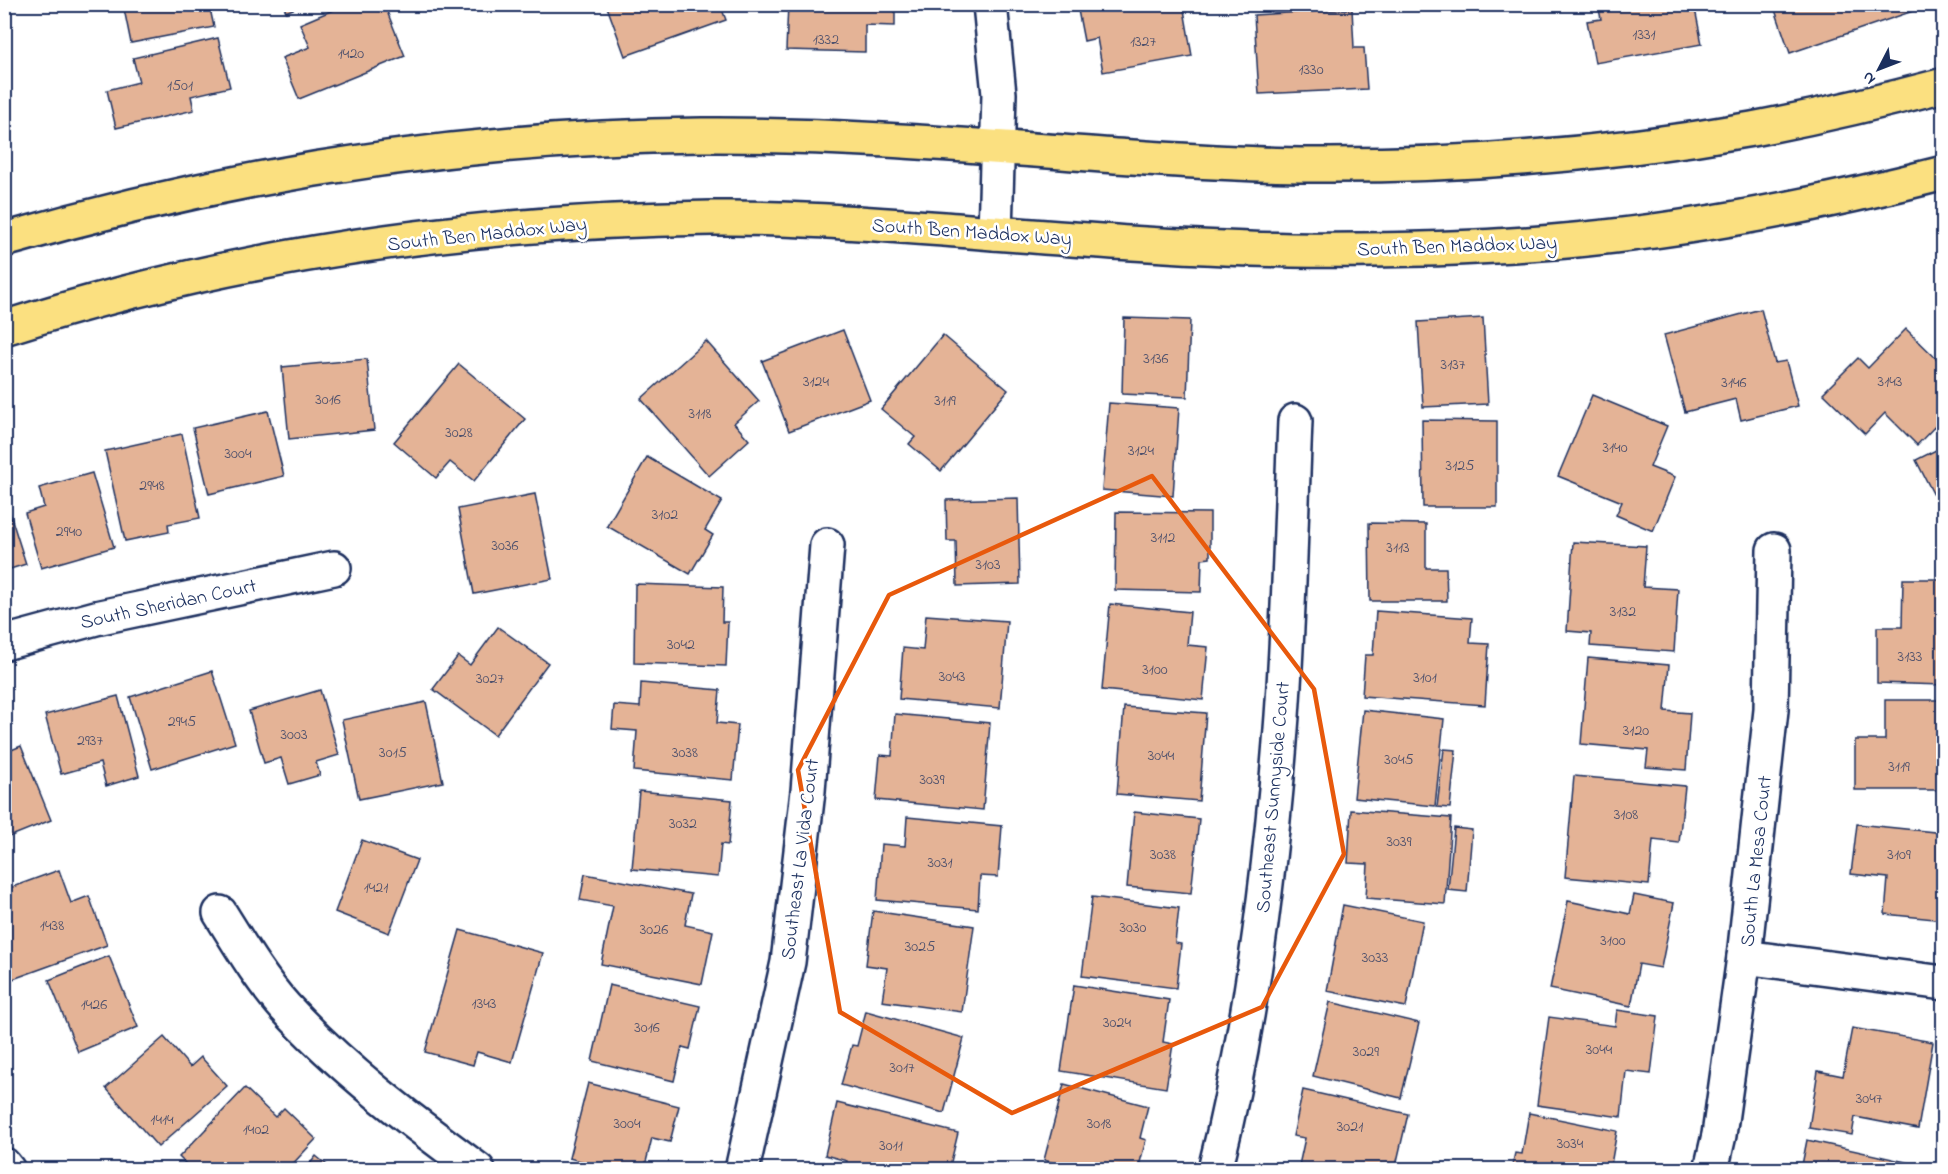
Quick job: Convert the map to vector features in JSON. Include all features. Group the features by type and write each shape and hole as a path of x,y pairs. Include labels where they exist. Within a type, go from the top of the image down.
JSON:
{"main road":[{"path":"4,240 95,213 320,168 421,153 585,139 763,135 1216,162 1310,165 1431,163 1651,144 1740,131 1850,109 1944,85"},
{"name":"South Ben Maddox Way","path":"4,328 117,295 241,267 359,247 507,229 635,220 754,218 1290,250 1416,248 1584,239 1731,219 1856,194 1944,173"}],"street":[{"path":"990,4 999,94 995,233"},
{"name":"Southeast Sunnyside Court","path":"1215,1170 1244,1031 1265,884 1282,716 1295,421"},
{"name":"Southeast La Vida Court","path":"742,1170 788,962 808,791 827,545"},
{"name":"South La Mesa Court","path":"1712,1170 1744,957 1771,710 1774,550"},
{"name":"South Sheridan Court","path":"4,643 96,618 334,568"},
{"path":"220,913 244,953 292,1014 338,1060 399,1111 477,1170"},
{"path":"1744,957 1944,983"},
{"path":"4,1165 8,1170"}],"highlighted area":[{"path":"1152,476 1314,689 1344,854 1262,1007 1012,1113 840,1012 798,770 889,595"}],"building":[{"path":"123,4 209,4 214,27 131,43"},
{"path":"283,4 305,4 286,12"},
{"path":"347,4 384,4 405,56 299,99 282,58 310,47 300,24"},
{"path":"606,4 720,4 726,20 625,56"},
{"path":"788,4 895,4 895,26 865,25 865,52 786,50"},
{"path":"1183,4 1192,56 1103,72 1097,38 1084,41 1077,5"},
{"path":"1598,4 1694,4 1702,44 1595,63 1587,21 1601,19"},
{"path":"1773,4 1918,4 1919,9 1790,53"},
{"path":"1352,9 1354,48 1364,48 1367,89 1259,94 1254,15"},
{"path":"218,38 230,87 191,96 194,110 116,128 107,90 139,82 133,58"},
{"path":"1761,309 1775,363 1786,361 1798,406 1741,420 1736,399 1685,412 1664,335"},
{"path":"1124,318 1190,320 1187,397 1122,394"},
{"path":"1483,318 1488,404 1423,407 1418,322"},
{"path":"1906,329 1944,366 1944,417 1917,445 1885,413 1865,434 1823,393 1858,358 1868,368"},
{"path":"843,330 870,400 789,431 762,361"},
{"path":"943,335 1008,390 941,471 909,444 915,437 881,409"},
{"path":"706,341 759,401 734,423 749,440 709,476 641,399"},
{"path":"367,359 374,430 289,439 282,367"},
{"path":"459,364 525,419 474,481 450,462 436,478 394,442"},
{"path":"1592,395 1667,426 1650,467 1675,477 1653,531 1616,515 1622,502 1558,476"},
{"path":"1109,403 1179,408 1173,496 1102,490"},
{"path":"268,411 284,476 209,494 193,428"},
{"path":"1422,420 1497,421 1497,507 1423,507"},
{"path":"182,434 200,518 168,524 169,532 125,541 105,451"},
{"path":"1944,446 1944,510 1942,511 1916,460"},
{"path":"647,457 722,501 705,530 713,535 690,574 607,526"},
{"path":"92,473 114,547 41,568 25,513 44,507 39,488"},
{"path":"535,494 552,579 474,594 458,509"},
{"path":"4,495 26,564 4,571"},
{"path":"1018,498 1020,584 957,586 956,541 947,541 946,500"},
{"path":"1116,512 1210,513 1210,558 1202,559 1201,592 1115,590"},
{"path":"1369,523 1426,524 1426,568 1446,568 1447,601 1370,601"},
{"path":"1573,542 1646,546 1643,587 1678,589 1674,652 1590,646 1591,633 1567,631"},
{"path":"1903,579 1944,579 1944,685 1877,683 1877,627 1902,627"},
{"path":"635,584 723,587 722,622 728,622 726,666 634,663"},
{"path":"1110,604 1190,612 1187,645 1208,647 1203,700 1102,690"},
{"path":"1376,611 1472,618 1470,643 1489,644 1485,705 1362,696 1365,655 1373,655"},
{"path":"926,615 1007,621 1000,708 899,699 903,648 923,650"},
{"path":"498,627 548,663 495,735 433,689 458,656 470,665"},
{"path":"1588,658 1669,665 1665,711 1690,713 1686,770 1646,767 1648,750 1581,744"},
{"path":"212,671 235,743 152,769 130,697"},
{"path":"641,683 720,690 717,723 738,725 733,780 634,771 637,731 612,729 614,705 640,707"},
{"path":"320,690 339,755 316,762 320,775 289,784 281,758 264,763 249,711"},
{"path":"118,696 139,776 106,786 100,763 61,774 45,715"},
{"path":"1885,700 1944,700 1944,790 1855,790 1855,740 1885,740"},
{"path":"426,702 443,782 359,799 342,720"},
{"path":"1124,707 1206,713 1199,801 1117,794"},
{"path":"1363,710 1444,719 1435,806 1354,798"},
{"path":"895,714 990,723 983,810 876,800 880,755 892,756"},
{"path":"21,746 51,820 4,839 4,753"},
{"path":"1444,749 1456,750 1450,808 1437,807"},
{"path":"1574,776 1685,786 1679,843 1653,840 1649,885 1565,877"},
{"path":"639,791 732,800 728,845 721,844 718,877 632,869"},
{"path":"1351,810 1451,818 1445,904 1366,898 1368,864 1348,863"},
{"path":"1134,812 1199,819 1191,893 1127,887"},
{"path":"907,817 1002,826 998,877 980,876 978,909 877,900 881,844 905,846"},
{"path":"1857,824 1944,833 1944,920 1885,914 1888,878 1851,874"},
{"path":"1454,828 1472,830 1467,892 1448,890"},
{"path":"362,840 417,860 389,933 335,912"},
{"path":"59,870 71,903 89,896 107,945 13,979 4,957 4,890"},
{"path":"585,874 691,894 685,925 713,931 702,984 601,964 613,906 580,900"},
{"path":"1634,895 1674,903 1661,968 1639,964 1631,1006 1550,989 1568,901 1630,914"},
{"path":"1092,897 1179,908 1175,943 1181,944 1176,988 1082,976"},
{"path":"1343,905 1423,921 1406,1007 1327,991"},
{"path":"873,911 974,926 962,1012 882,1001 887,968 866,965"},
{"path":"460,930 543,953 512,1062 477,1052 473,1065 425,1052"},
{"path":"109,956 138,1027 78,1052 49,980"},
{"path":"609,985 700,1006 690,1049 682,1047 674,1081 592,1061"},
{"path":"1074,985 1169,1000 1163,1042 1173,1044 1166,1088 1061,1071"},
{"path":"1330,1002 1419,1023 1401,1098 1313,1076"},
{"path":"1617,1010 1658,1016 1651,1074 1626,1071 1621,1117 1537,1105 1549,1017 1615,1026"},
{"path":"866,1011 964,1038 944,1113 841,1085 852,1045 857,1046"},
{"path":"1852,1028 1933,1042 1918,1129 1855,1117 1852,1135 1809,1128 1818,1071 1843,1076"},
{"path":"164,1037 190,1067 201,1057 227,1086 158,1147 106,1088"},
{"path":"588,1083 679,1106 670,1142 652,1138 644,1170 614,1170 569,1158"},
{"path":"1064,1084 1148,1106 1140,1138 1146,1140 1138,1170 1078,1170 1044,1160"},
{"path":"245,1088 275,1117 284,1108 316,1139 287,1170 192,1170 179,1157"},
{"path":"1303,1090 1408,1114 1395,1170 1298,1170 1305,1138 1293,1136"},
{"path":"837,1103 958,1133 949,1170 845,1170 847,1161 825,1155"},
{"path":"1529,1113 1617,1131 1610,1170 1511,1170 1515,1153 1522,1154"},
{"path":"1807,1140 1915,1164 1913,1170 1801,1170"},
{"path":"316,1156 333,1170 305,1170"}]}
